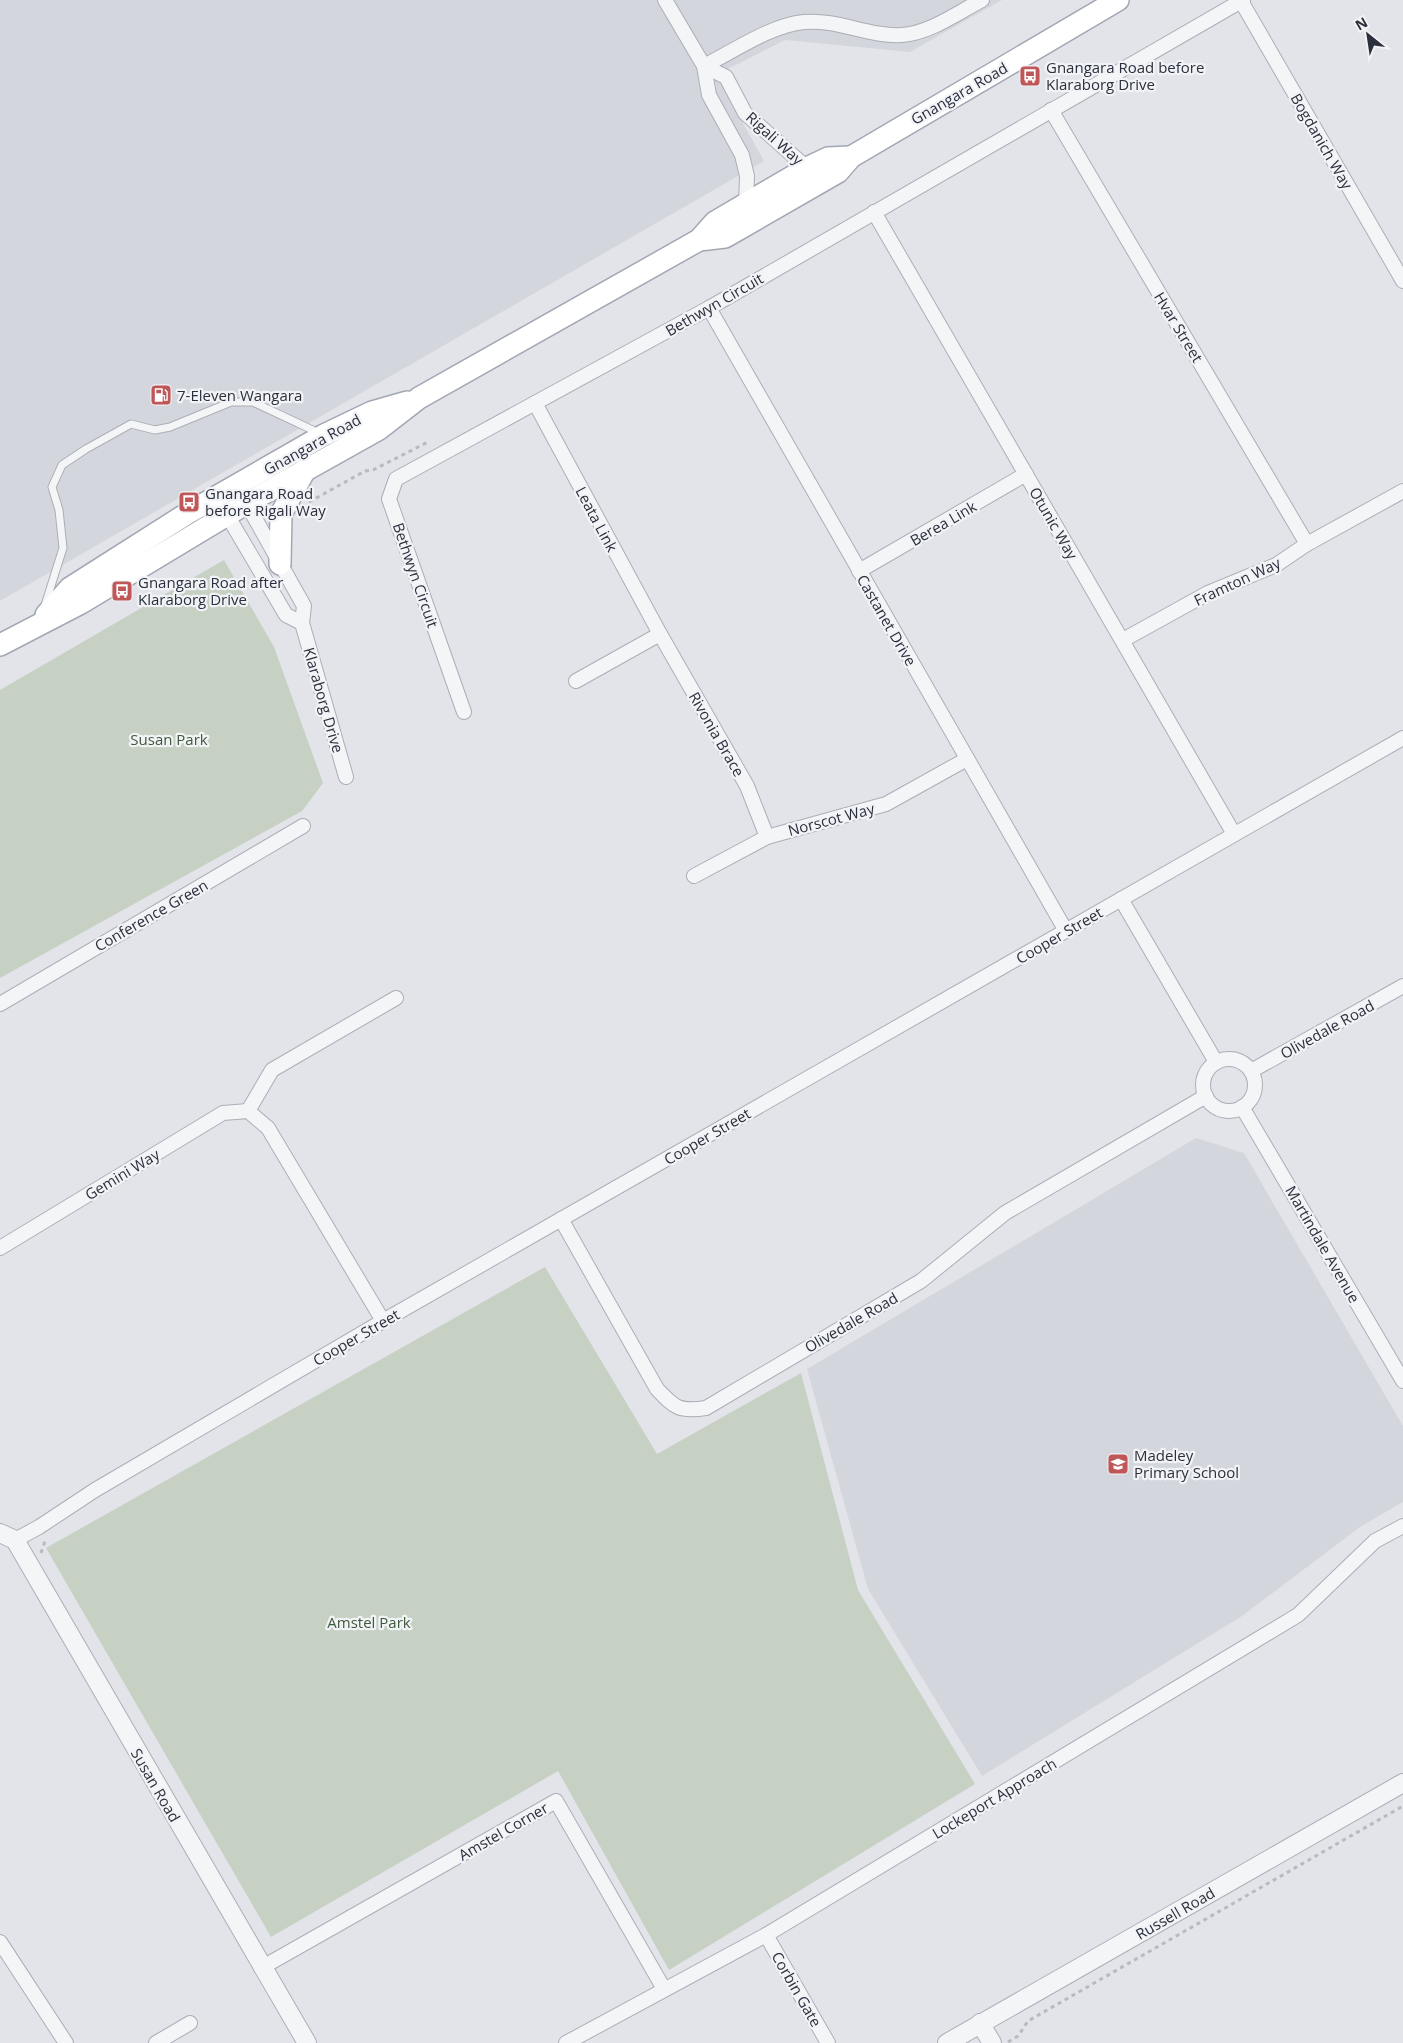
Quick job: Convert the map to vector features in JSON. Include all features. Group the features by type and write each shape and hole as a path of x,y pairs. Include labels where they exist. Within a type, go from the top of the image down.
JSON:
{"main road":[{"name":"Gnangara Road","path":"699,240 726,236 838,172 851,157 1118,0"},
{"name":"Gnangara Road","path":"40,622 70,588 215,497 241,495 305,470 379,429 419,398 699,240 715,222 807,168 828,158 851,157"},
{"name":"Gnangara Road","path":"0,646 40,622 81,602 228,515 241,495 324,436 372,412 419,398"},
{"path":"280,564 282,514 305,470"}],"street":[{"name":"Rigali Way","path":"665,0 704,66 709,95 742,155 747,176 746,204"},
{"path":"704,66 780,27 803,22 829,21 878,33 901,35 921,32 982,0"},
{"name":"Bethwyn Circuit","path":"464,712 389,498 396,478 709,308 1242,0"},
{"name":"Bogdanich Way","path":"1242,0 1403,281"},
{"name":"Rigali Way","path":"704,66 726,77 745,113 807,168"},
{"name":"Hvar Street","path":"1051,110 1307,544"},
{"name":"Otunic Way","path":"874,212 1234,834"},
{"name":"Castanet Drive","path":"709,308 1066,931"},
{"name":"Leata Link","path":"535,403 660,634"},
{"name":"Berea Link","path":"859,571 1026,474"},
{"name":"Framton Way","path":"1123,640 1208,593 1276,565 1307,544 1403,491"},
{"name":"Klaraborg Drive","path":"241,495 304,606 302,623 346,777"},
{"path":"215,497 228,515 286,615 302,623"},
{"path":"576,681 660,634"},
{"name":"Rivonia Brace","path":"660,634 747,786 767,837"},
{"name":"Cooper Street","path":"8,1536 103,1485 383,1321 1403,738"},
{"name":"Norscot Way","path":"694,876 767,837 886,804 967,759"},
{"name":"Conference Green","path":"0,1004 303,826"},
{"path":"1121,899 1216,1062"},
{"name":"Olivedale Road","path":"1251,1071 1403,986"},
{"path":"383,1321 268,1128 248,1111 272,1070 396,998"},
{"path":"1234,1059 1242,1062 1251,1071 1255,1088 1252,1097 1242,1107 1225,1110 1216,1107 1206,1096 1204,1078 1208,1070 1216,1062 1234,1059"},
{"name":"Olivedale Road","path":"562,1219 657,1389 669,1402 685,1411 706,1408 921,1281 1005,1213 1206,1096"},
{"name":"Martindale Avenue","path":"1242,1107 1403,1381"},
{"name":"Gemini Way","path":"0,1248 224,1113 248,1111"},
{"name":"Lockeport Approach","path":"566,2043 766,1936 1298,1615 1375,1541 1403,1526"},
{"name":"Susan Road","path":"8,1536 261,1968 307,2043"},
{"name":"Russell Road","path":"947,2043 1403,1784"},
{"name":"Amstel Corner","path":"261,1968 556,1801 664,1989"},
{"name":"Corbin Gate","path":"766,1936 828,2043"},
{"path":"0,1942 66,2043"},
{"path":"156,2043 190,2023"},
{"path":"980,2023 992,2043"}],"lane":[{"path":"40,622 63,548 59,510 52,487 62,465 86,449 131,424 156,430 170,427 231,402 253,402 324,436"}],"path":[{"path":"281,521 288,521 294,511 365,471 373,470 435,438"},
{"path":"1006,2043 1018,2036 1028,2021 1403,1806"}],"shaded area":[{"path":"0,0 1002,0 910,52 785,40 716,75 764,161 0,601"},
{"name":"Madeley Primary School","path":"1196,1138 1244,1153 1403,1426 1403,1502 1360,1527 1242,1616 982,1776 868,1589 807,1369"}],"green space":[{"name":"Susan Park","path":"224,560 274,647 323,783 302,811 0,978 0,690"},
{"name":"Amstel Park","path":"545,1267 657,1454 801,1373 858,1590 975,1784 669,1970 558,1771 271,1937 46,1548"}],"place":[{"name":"Gnangara Road before Klaraborg Drive","path":"1030,76"},
{"name":"7-Eleven Wangara","path":"161,395"},
{"name":"Gnangara Road before Rigali Way","path":"189,502"},
{"name":"Gnangara Road after Klaraborg Drive","path":"122,591"},
{"name":"Madeley Primary School","path":"1118,1464"}]}
